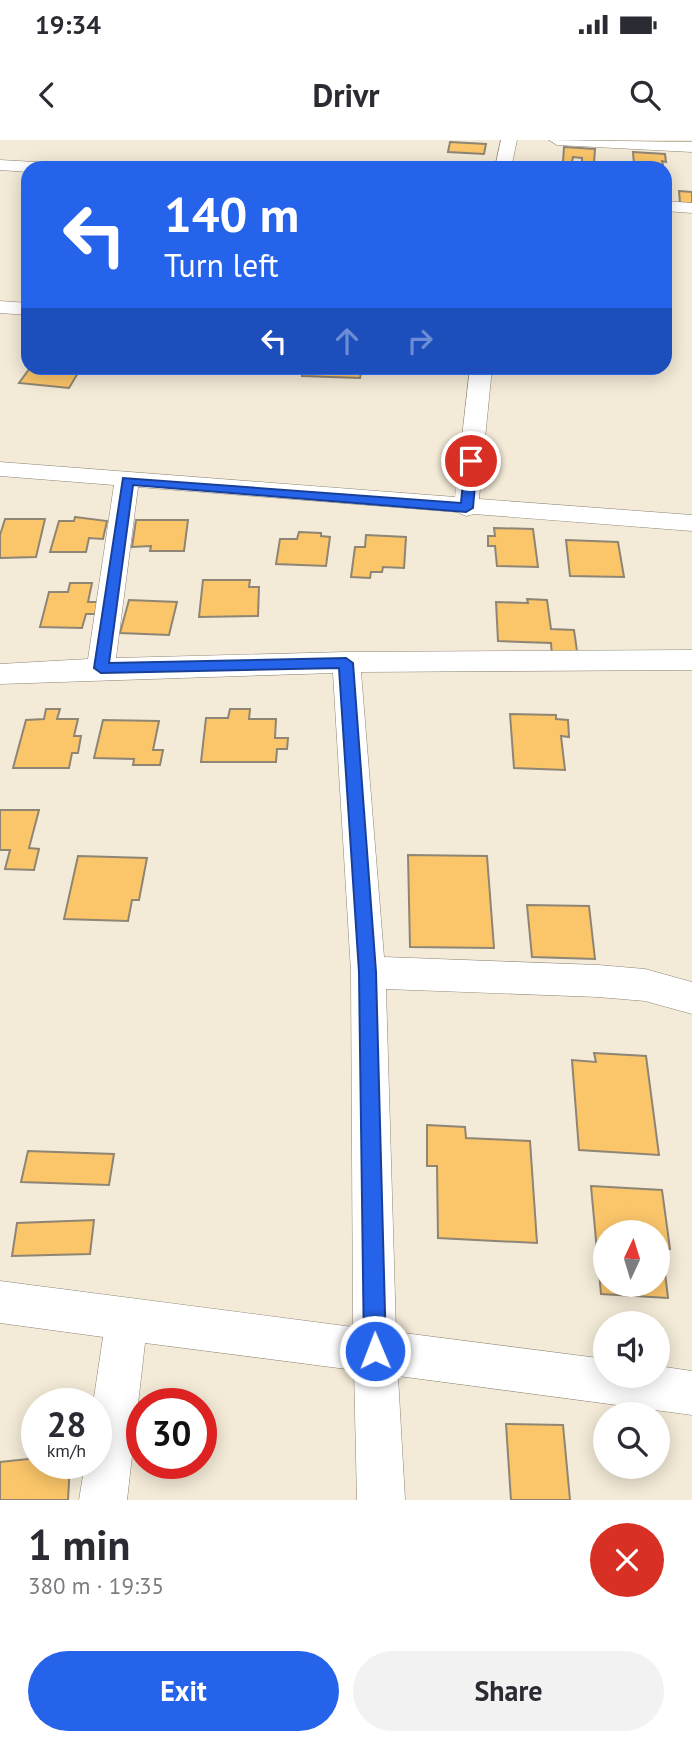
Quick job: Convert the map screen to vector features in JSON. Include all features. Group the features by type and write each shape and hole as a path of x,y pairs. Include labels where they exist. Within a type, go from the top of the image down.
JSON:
{"street":[{"path":"504,161 509,140"},
{"path":"557,140 692,147"},
{"path":"0,165 21,166"},
{"path":"672,207 692,208"},
{"path":"0,307 21,308"},
{"path":"466,508 480,375"},
{"path":"0,470 466,508 692,523"},
{"path":"101,668 127,480"},
{"path":"0,674 101,668 346,663 692,660"},
{"path":"346,663 368,972 375,1351 381,1500"},
{"path":"368,972 598,981 645,985 692,998"},
{"path":"0,1302 692,1394"},
{"path":"103,1500 127,1318"}],"building":[{"path":"450,142 486,144 484,154 448,152"},
{"path":"564,147 595,149 594,161 582,161 582,158 573,157 572,161 563,161"},
{"path":"633,152 665,154 666,161 662,161 634,161"},
{"path":"679,191 692,192 692,204 680,203"},
{"path":"25,375 77,375 69,388 19,383"},
{"path":"302,375 361,375 360,378"},
{"path":"75,517 107,521 103,539 89,538 86,552 50,552 59,521 74,521"},
{"path":"5,519 45,519 36,557 0,558 0,535"},
{"path":"136,520 188,520 184,551 150,551 151,546 132,547"},
{"path":"494,528 533,529 538,567 497,566 495,546 488,546 488,536 495,536"},
{"path":"299,532 321,533 321,536 330,537 326,566 276,564 280,539 297,539"},
{"path":"366,535 406,537 404,568 383,567 382,572 371,572 370,578 351,577 355,547 365,547"},
{"path":"566,540 618,542 624,577 570,576"},
{"path":"203,580 250,580 249,587 259,587 258,616 199,617"},
{"path":"70,583 92,583 88,602 98,602 95,614 86,614 82,628 40,627 49,592 68,592"},
{"path":"527,599 547,600 551,629 574,630 578,658 552,657 551,643 498,641 496,602 528,603"},
{"path":"129,600 177,602 169,635 120,633"},
{"path":"46,709 60,709 57,719 78,719 74,736 81,736 78,753 72,753 69,768 13,768 26,720 44,719"},
{"path":"230,709 250,709 249,719 276,719 275,738 288,738 287,749 277,749 276,762 201,762 206,718 228,718"},
{"path":"510,714 556,715 556,719 568,720 569,737 561,736 565,770 514,768"},
{"path":"103,720 159,721 153,750 163,750 160,765 133,765 134,759 94,758"},
{"path":"0,810 39,810 29,848 39,849 34,870 5,869 10,850 0,850"},
{"path":"408,855 487,856 494,948 410,947"},
{"path":"78,856 147,858 139,900 132,900 128,921 64,919"},
{"path":"527,905 589,906 595,959 532,957"},
{"path":"594,1053 646,1056 659,1155 579,1150 572,1060 596,1062"},
{"path":"427,1125 465,1127 466,1138 530,1141 537,1243 438,1238 437,1166 427,1166"},
{"path":"28,1151 114,1154 109,1185 21,1182"},
{"path":"591,1186 662,1190 666,1220 594,1220"},
{"path":"94,1220 90,1254 12,1256 17,1223"},
{"path":"506,1424 563,1425 570,1500 511,1500"},
{"path":"21,1460 21,1479 69,1479 68,1500 0,1500 0,1462"}],"route":[{"path":"375,1351 368,972 346,663 101,668 127,480 466,508 471,461"}]}
